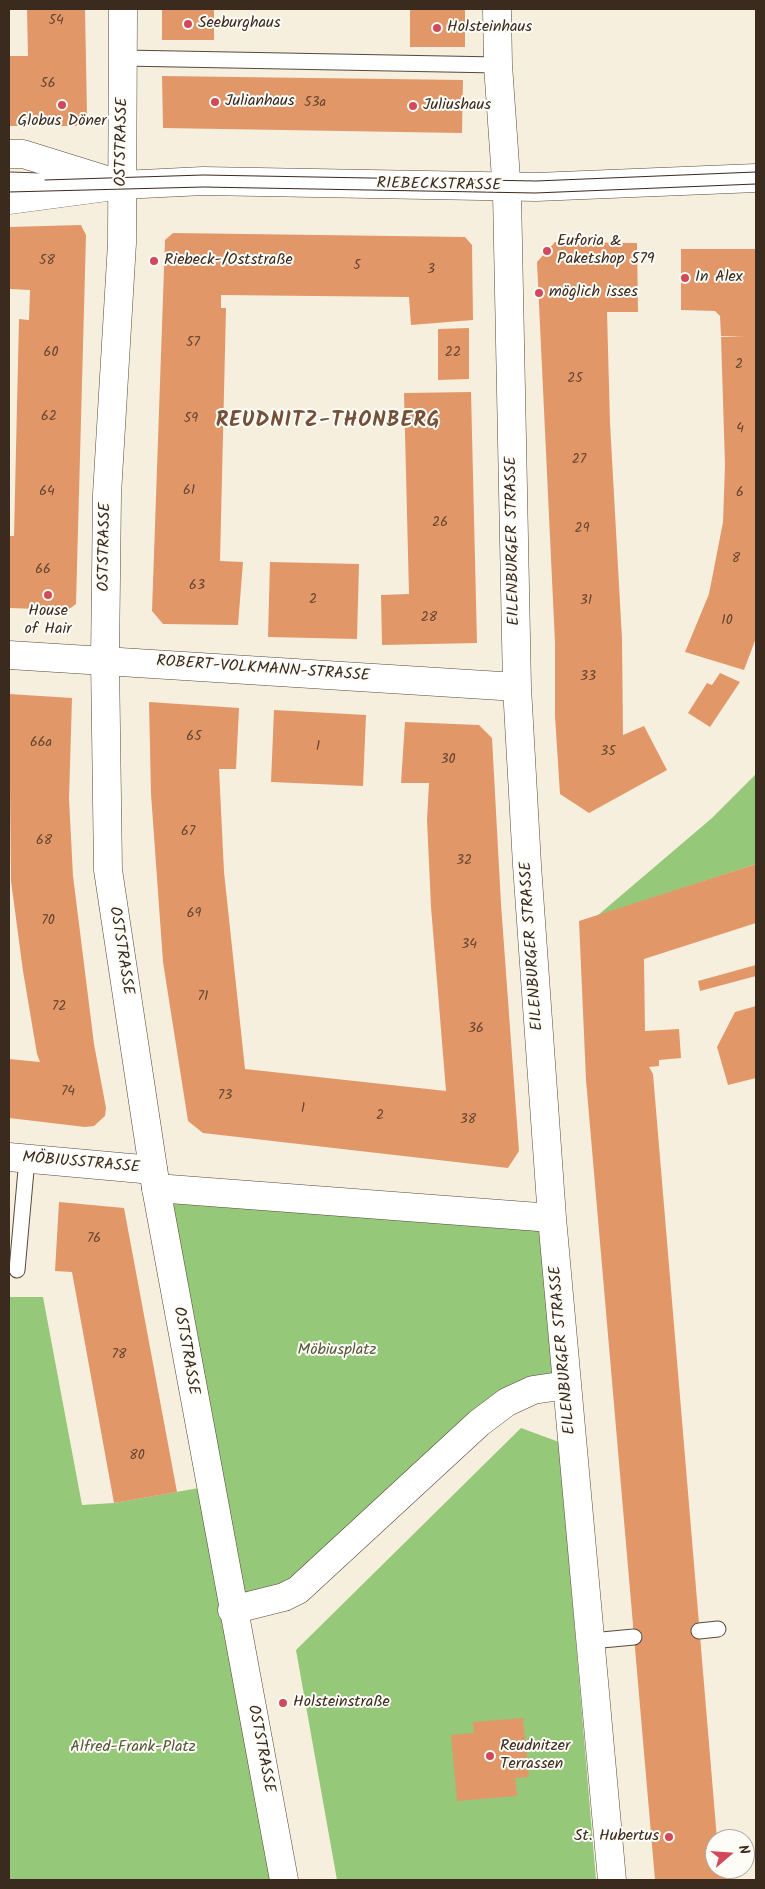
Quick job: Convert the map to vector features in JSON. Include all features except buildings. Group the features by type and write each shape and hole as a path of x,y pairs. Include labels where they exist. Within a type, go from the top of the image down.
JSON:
{"street":[{"name":"OSTSTRASSE","path":"123,9 121,254 107,494 105,660 108,870 154,1179 232,1610 284,1880"},
{"name":"EILENBURGER STRASSE","path":"498,9 498,65 507,187 517,687 552,1218 612,1880"},
{"name":"RIEBECKSTRASSE","path":"9,154 23,154 122,185"},
{"name":"RIEBECKSTRASSE","path":"9,200 122,185 203,181 507,187 620,185 756,178"},
{"name":"ROBERT-VOLKMANN-STRASSE","path":"9,655 517,687"},
{"name":"MÖBIUSSTRASSE","path":"18,1158 154,1179"},
{"path":"154,1179 552,1218"},
{"path":"232,1610 284,1598 298,1590 479,1423 507,1402 533,1390 567,1385"}],"lane":[{"path":"123,58 498,65"},
{"path":"9,180 122,185"},
{"path":"17,1270 18,1158"},
{"path":"699,1631 718,1629"},
{"path":"591,1641 634,1637"}],"green space":[{"path":"756,774 756,864 597,916 712,818"},
{"path":"156,1188 552,1218 567,1385 533,1390 298,1590 232,1610 284,1880 9,1880 9,1297 43,1297 82,1505 114,1503 210,1486"},
{"path":"521,1428 559,1442 596,1880 337,1880 296,1650"}],"tram line":[{"path":"45,180 203,175 536,181 756,172"},
{"path":"9,192 203,187 535,193 756,184"}],"place":[{"name":"Seeburghaus","path":"188,24"},
{"name":"Holsteinhaus","path":"437,28"},
{"name":"Julianhaus","path":"215,102"},
{"name":"Globus Döner","path":"62,105"},
{"name":"Juliushaus","path":"413,106"},
{"name":"Euforia & Paketshop 579","path":"547,251"},
{"name":"Riebeck-/Oststraße","path":"154,261"},
{"name":"In Alex","path":"685,278"},
{"name":"möglich isses","path":"539,293"},
{"name":"House of Hair","path":"48,595"},
{"name":"Holsteinstraße","path":"283,1703"},
{"name":"Reudnitzer Terrassen","path":"490,1756"},
{"name":"St. Hubertus","path":"669,1837"}],"district":[{"name":"REUDNITZ-THONBERG","path":"328,422"}],"park label":[{"name":"Möbiusplatz","path":"337,1351"},
{"name":"Alfred-Frank-Platz","path":"133,1748"}]}
